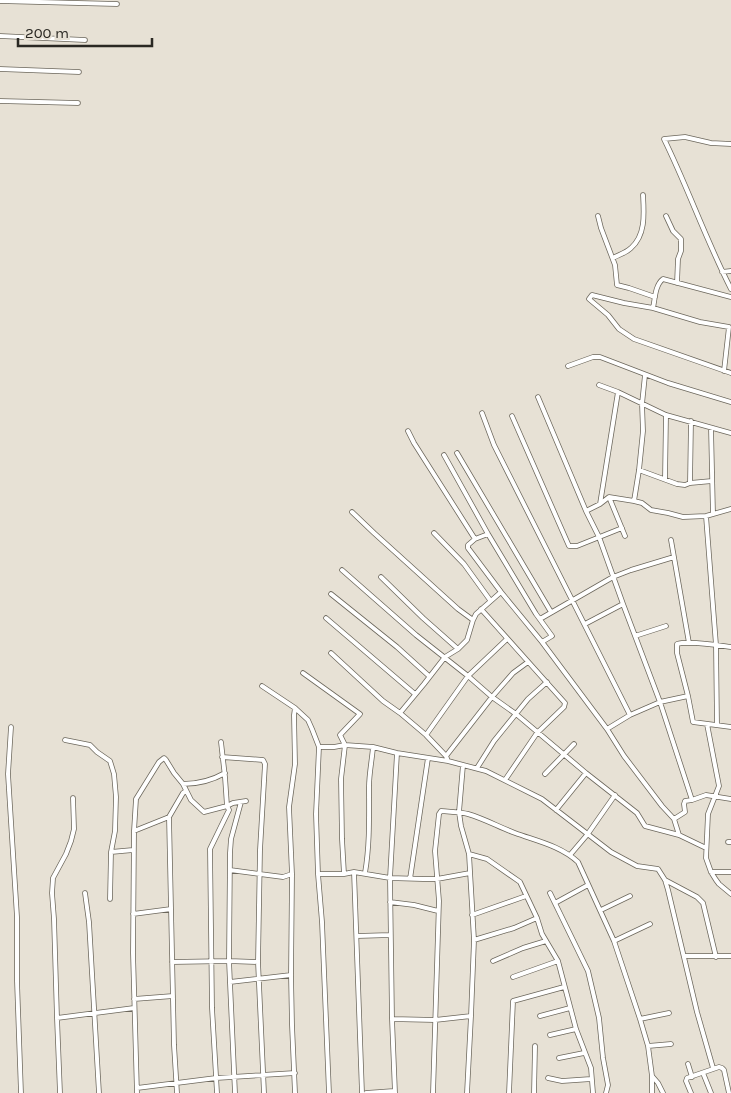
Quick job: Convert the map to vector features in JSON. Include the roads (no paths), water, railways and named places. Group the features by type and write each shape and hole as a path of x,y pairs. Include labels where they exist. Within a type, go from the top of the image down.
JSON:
{"street":[{"path":"0,1 117,4"},
{"path":"0,36 85,40"},
{"path":"0,69 79,72"},
{"path":"0,102 78,103"},
{"path":"731,144 712,144 685,137 664,139 682,175 690,198 731,289"},
{"path":"613,258 630,249 638,239 644,224 643,195"},
{"path":"598,216 615,265 617,285 655,297"},
{"path":"666,216 673,231 680,238 681,251 678,258 677,283"},
{"path":"722,272 731,272"},
{"path":"653,308 660,281 663,279 731,297"},
{"path":"724,371 729,327 700,322 653,308 592,295 589,299 608,315 619,329 634,338 724,371 731,373"},
{"path":"568,366 593,357 600,357 645,375 731,402"},
{"path":"634,501 643,431 642,404 645,375"},
{"path":"599,385 666,415 731,433"},
{"path":"600,504 618,392"},
{"path":"538,397 586,511 599,537 660,702 692,800"},
{"path":"482,413 494,445 630,716"},
{"path":"665,479 666,415"},
{"path":"512,416 569,546 577,546 622,528"},
{"path":"690,421 690,483"},
{"path":"711,428 713,514"},
{"path":"408,431 475,539"},
{"path":"456,453 551,612"},
{"path":"444,455 488,534 536,614 552,636 542,642"},
{"path":"639,470 677,484 685,485 712,481"},
{"path":"609,497 625,536"},
{"path":"586,511 609,497 642,503 651,510 683,517 706,516 731,509"},
{"path":"352,512 458,609 473,620"},
{"path":"706,516 716,645 717,725"},
{"path":"434,533 464,564 490,600"},
{"path":"488,534 475,539 468,545 468,548 542,642 607,729 624,756 674,819 679,835"},
{"path":"671,540 689,643"},
{"path":"540,618 613,577 674,557"},
{"path":"342,570 492,697 516,714 637,813 644,826 679,835 706,848"},
{"path":"381,578 458,649"},
{"path":"400,713 445,657 458,649 467,640 473,620 481,608 501,592"},
{"path":"331,594 430,676"},
{"path":"584,624 623,604"},
{"path":"481,608 565,703 564,707 538,733 505,780"},
{"path":"326,618 415,694"},
{"path":"635,636 666,626"},
{"path":"426,735 468,676 507,638"},
{"path":"731,646 677,644 677,652 693,722 731,727"},
{"path":"331,653 383,701 426,735 446,756 448,762"},
{"path":"446,756 492,697 513,673 528,662"},
{"path":"303,672 360,714 340,736 345,745 341,779 344,874"},
{"path":"477,768 494,741 528,699 547,682"},
{"path":"262,686 295,708 308,720 319,747 316,814 328,1093"},
{"path":"607,729 660,702 688,696"},
{"path":"295,708 295,764 289,807 292,874 291,975 295,1093"},
{"path":"707,724 719,786 708,814 706,858 711,872 719,884 731,894"},
{"path":"12,727 8,774 18,917 21,1093"},
{"path":"65,740 90,745 96,752 110,761 114,774 116,797 115,831 111,852 110,898"},
{"path":"217,1093 212,1008 210,849 229,810 227,806 221,742"},
{"path":"546,774 574,744"},
{"path":"319,747 345,745 373,747 486,770 542,799 611,852 637,866 658,869 665,880 697,1012 713,1068"},
{"path":"365,873 370,822 369,784 373,747"},
{"path":"366,1093 395,1092 390,878 397,753"},
{"path":"246,801 204,812 192,800 164,758 159,762 136,798 133,914 137,1091 176,1083 216,1078 295,1074"},
{"path":"222,758 263,760 265,764 258,962 264,1093"},
{"path":"410,879 428,758"},
{"path":"463,765 459,812 469,854 474,940 467,1093"},
{"path":"183,784 197,784 225,773"},
{"path":"556,810 586,773"},
{"path":"176,1093 169,817 186,791"},
{"path":"570,855 587,835 615,795"},
{"path":"674,819 686,812 684,804 686,801 706,795 731,798"},
{"path":"60,1093 52,893 53,878 68,848 74,829 72,798"},
{"path":"235,1093 229,961 230,870 231,839 241,802"},
{"path":"433,1093 438,911 435,851 439,814 441,811 459,812 481,818 570,855 578,862 614,940 640,1019 648,1046 652,1093"},
{"path":"134,830 169,817"},
{"path":"111,852 134,850"},
{"path":"469,854 486,859 520,882 546,941 558,961 576,1029 591,1068 593,1093"},
{"path":"230,870 283,877 292,874"},
{"path":"318,874 354,872 410,879 437,879 470,874"},
{"path":"354,872 362,1093"},
{"path":"711,872 731,872"},
{"path":"665,880 697,897 703,903 716,956"},
{"path":"555,903 588,885"},
{"path":"86,893 90,922 99,1093"},
{"path":"550,894 588,971 599,1018 608,1085 606,1093"},
{"path":"472,915 526,896"},
{"path":"601,910 630,896"},
{"path":"390,902 438,911"},
{"path":"133,914 171,909"},
{"path":"474,940 514,928 537,918"},
{"path":"614,940 650,924"},
{"path":"357,936 390,935"},
{"path":"493,961 546,941"},
{"path":"684,956 731,956"},
{"path":"512,977 558,961"},
{"path":"172,962 258,962"},
{"path":"230,982 291,975"},
{"path":"509,1093 513,1001 564,987"},
{"path":"134,999 173,996"},
{"path":"57,1018 134,1008"},
{"path":"540,1016 570,1008"},
{"path":"640,1019 669,1013"},
{"path":"392,1019 435,1020 471,1016"},
{"path":"550,1035 576,1029"},
{"path":"648,1046 671,1044"},
{"path":"534,1093 535,1046"},
{"path":"559,1058 584,1053"},
{"path":"688,1064 692,1077"},
{"path":"691,1093 686,1081 687,1078 713,1068 722,1068 729,1093"},
{"path":"703,1073 711,1093"},
{"path":"652,1076 663,1093"},
{"path":"548,1078 562,1081 591,1079"}]}
